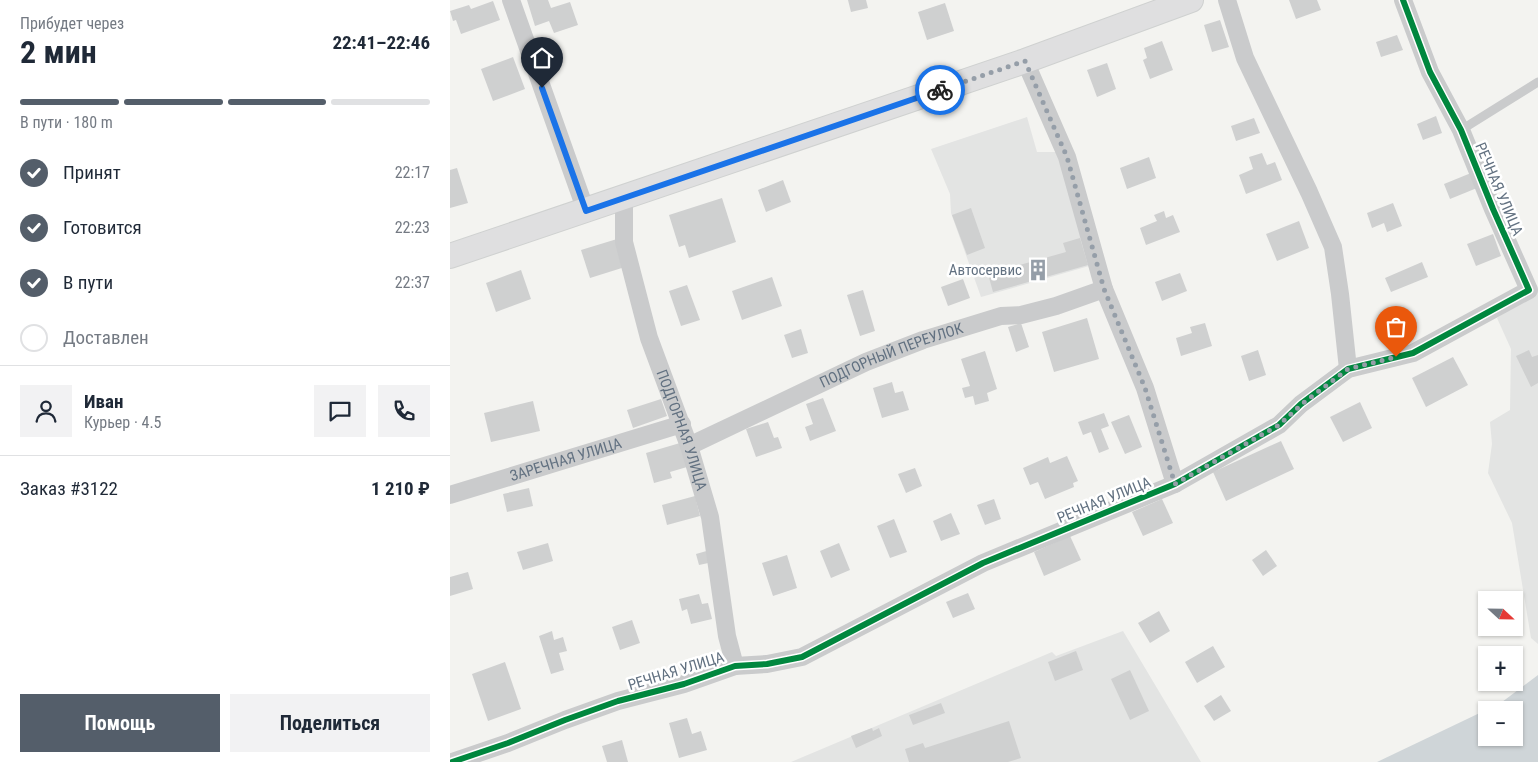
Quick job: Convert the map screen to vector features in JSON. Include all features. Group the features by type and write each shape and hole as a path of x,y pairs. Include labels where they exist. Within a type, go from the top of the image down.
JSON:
{"street":[{"path":"511,0 586,211"},
{"path":"450,256 1025,61 1191,0"},
{"path":"1227,0 1245,58 1309,192 1333,248 1348,369"},
{"name":"РЕЧНАЯ УЛИЦА","path":"452,762 618,701 684,684 735,666 767,664 802,657 983,563 1175,484 1279,425 1302,404 1348,369 1412,353 1529,290 1460,130 1430,72 1403,0"},
{"path":"1025,61 1067,157 1104,289 1145,388 1175,484"},
{"name":"ПОДГОРНАЯ УЛИЦА","path":"624,198 624,242 649,338 690,446 710,517 728,636 735,666"},
{"name":"ПОДГОРНЫЙ ПЕРЕУЛОК","path":"690,446 866,362 923,340 1001,316 1021,315 1047,308 1104,289"},
{"name":"ЗАРЕЧНАЯ УЛИЦА","path":"450,495 682,424"}],"lane":[{"name":"РЕЧНАЯ УЛИЦА","path":"1460,130 1538,82"}],"shaded area":[{"name":"Автосервис","path":"1027,117 1037,152 1057,152 1089,266 981,297 951,213 950,194 931,149"},
{"path":"1538,289 1538,644 1531,638 1512,523 1488,473 1492,444 1490,422 1510,410 1511,349 1497,318"},
{"path":"1123,631 1201,762 791,762 1052,652 1056,656"},
{"path":"1538,675 1538,762 1377,762 1478,714 1478,746 1523,746 1523,701 1503,701 1517,691 1523,691 1523,686"}],"building":[{"path":"527,0 548,0 551,8 570,2 578,25 554,33 549,21 535,26"},
{"path":"848,0 866,0 868,8 851,12"},
{"path":"1289,0 1317,0 1321,10 1296,19"},
{"path":"493,1 500,20 461,34 456,20 453,21 450,11 469,5 471,9"},
{"path":"945,3 954,31 927,40 918,12"},
{"path":"1220,20 1229,47 1212,52 1204,25"},
{"path":"1397,35 1403,50 1381,57 1376,42"},
{"path":"1162,41 1173,70 1150,79 1143,60 1147,58 1144,48"},
{"path":"513,57 525,89 493,101 481,69"},
{"path":"1107,63 1116,89 1097,97 1087,70"},
{"path":"1436,116 1442,133 1423,140 1417,124"},
{"path":"1254,118 1260,133 1236,141 1231,126"},
{"path":"1262,153 1267,165 1275,162 1282,180 1246,194 1239,175 1253,169 1249,157"},
{"path":"1149,157 1156,178 1127,189 1120,168"},
{"path":"457,168 468,203 450,208 450,170"},
{"path":"1471,173 1477,188 1450,199 1444,184"},
{"path":"783,180 791,202 766,212 758,190"},
{"path":"722,198 736,242 689,258 685,245 679,247 669,215"},
{"path":"1393,203 1402,226 1387,232 1384,223 1372,228 1367,213"},
{"path":"971,208 985,248 967,255 952,215"},
{"path":"1164,211 1166,218 1173,215 1180,232 1146,245 1140,228 1157,221 1154,215"},
{"path":"1299,221 1309,248 1277,261 1266,234"},
{"path":"1493,234 1501,256 1476,266 1467,244"},
{"name":"Автосервис","path":"1080,238 1088,265 993,292 988,274 1066,252 1063,243"},
{"path":"617,239 625,267 590,278 581,250"},
{"path":"1422,262 1428,277 1391,292 1385,278"},
{"path":"521,270 531,299 496,312 486,283"},
{"path":"1180,273 1187,291 1162,301 1155,282"},
{"path":"772,277 782,306 742,320 732,291"},
{"path":"963,279 970,298 948,306 941,287"},
{"path":"687,285 700,320 681,326 669,291"},
{"path":"863,290 875,331 860,336 847,295"},
{"path":"1087,318 1099,359 1054,372 1042,332"},
{"path":"1021,323 1029,347 1016,352 1008,327"},
{"path":"1205,323 1212,346 1181,356 1176,338 1192,333 1190,327"},
{"path":"801,329 808,353 792,358 784,335"},
{"path":"1258,350 1266,375 1249,381 1241,356"},
{"path":"1529,350 1532,357 1538,355 1538,383 1531,387 1516,356"},
{"path":"985,351 997,389 987,393 989,401 975,405 973,396 965,398 962,388 970,386 961,359"},
{"path":"1453,357 1468,385 1426,407 1412,378"},
{"path":"892,382 895,393 903,391 909,410 882,418 873,388"},
{"path":"823,398 836,431 810,441 805,427 813,424 806,404"},
{"path":"661,399 667,416 633,428 627,410"},
{"path":"533,401 540,431 491,442 484,413"},
{"path":"1360,402 1372,428 1343,442 1330,417"},
{"path":"1104,413 1109,426 1101,429 1109,449 1099,453 1091,432 1083,435 1078,422"},
{"path":"1129,415 1142,447 1125,454 1111,422"},
{"path":"768,422 774,438 778,437 782,448 756,457 746,429"},
{"path":"1281,441 1294,469 1226,501 1213,472"},
{"path":"680,443 687,467 670,472 672,478 654,483 646,453"},
{"path":"1067,456 1078,481 1073,483 1074,487 1045,499 1038,482 1030,485 1023,468 1048,457 1050,463"},
{"path":"915,468 922,486 906,493 898,474"},
{"path":"529,488 533,506 507,512 503,494"},
{"path":"695,496 700,516 667,525 662,505"},
{"path":"994,499 1001,519 985,525 977,505"},
{"path":"1162,499 1173,523 1143,536 1132,512"},
{"path":"951,513 960,534 941,541 933,521"},
{"path":"894,519 907,552 890,558 877,526"},
{"path":"1070,536 1081,560 1044,576 1034,552"},
{"path":"548,543 553,561 523,570 517,552"},
{"path":"839,543 850,570 831,578 820,551"},
{"path":"710,550 713,562 699,565 696,554"},
{"path":"1266,550 1277,566 1263,576 1252,560"},
{"path":"787,555 797,588 773,596 762,563"},
{"path":"468,572 473,589 450,596 450,577"},
{"path":"968,593 975,609 953,618 946,602"},
{"path":"699,594 702,604 708,603 712,619 691,624 687,609 682,611 679,599"},
{"path":"1159,611 1170,631 1150,643 1138,623"},
{"path":"632,620 640,643 620,650 612,627"},
{"path":"552,631 554,640 563,637 567,651 559,653 564,670 551,674 539,636"},
{"path":"1213,646 1225,667 1197,683 1185,662"},
{"path":"1076,651 1083,670 1055,681 1048,662"},
{"path":"505,662 521,709 488,721 472,674"},
{"path":"1130,670 1149,711 1130,720 1111,679"},
{"path":"1221,695 1231,711 1214,721 1204,706"},
{"path":"941,703 945,713 913,725 909,715"},
{"path":"687,718 692,734 701,731 707,750 679,758 669,723"},
{"path":"1009,721 1021,758 1008,762 909,762 905,749 923,743 925,748"},
{"path":"872,728 873,731 879,728 882,736 856,748 851,736"},
{"path":"622,740 628,762 607,762 602,746"}],"cycle path":[{"path":"452,762 618,701 684,684 735,666 767,664 802,657 983,563 1175,484 1279,425 1301,404 1348,369 1413,353 1529,290 1461,130 1430,72 1403,0"}],"way so far":[{"path":"940,90 1025,61 1067,157 1104,289 1145,388 1175,484 1279,425 1302,404 1348,369 1396,357"}],"place":[{"name":"Автосервис","path":"1038,270"}],"route":[{"path":"542,88 586,211 940,90"}]}
